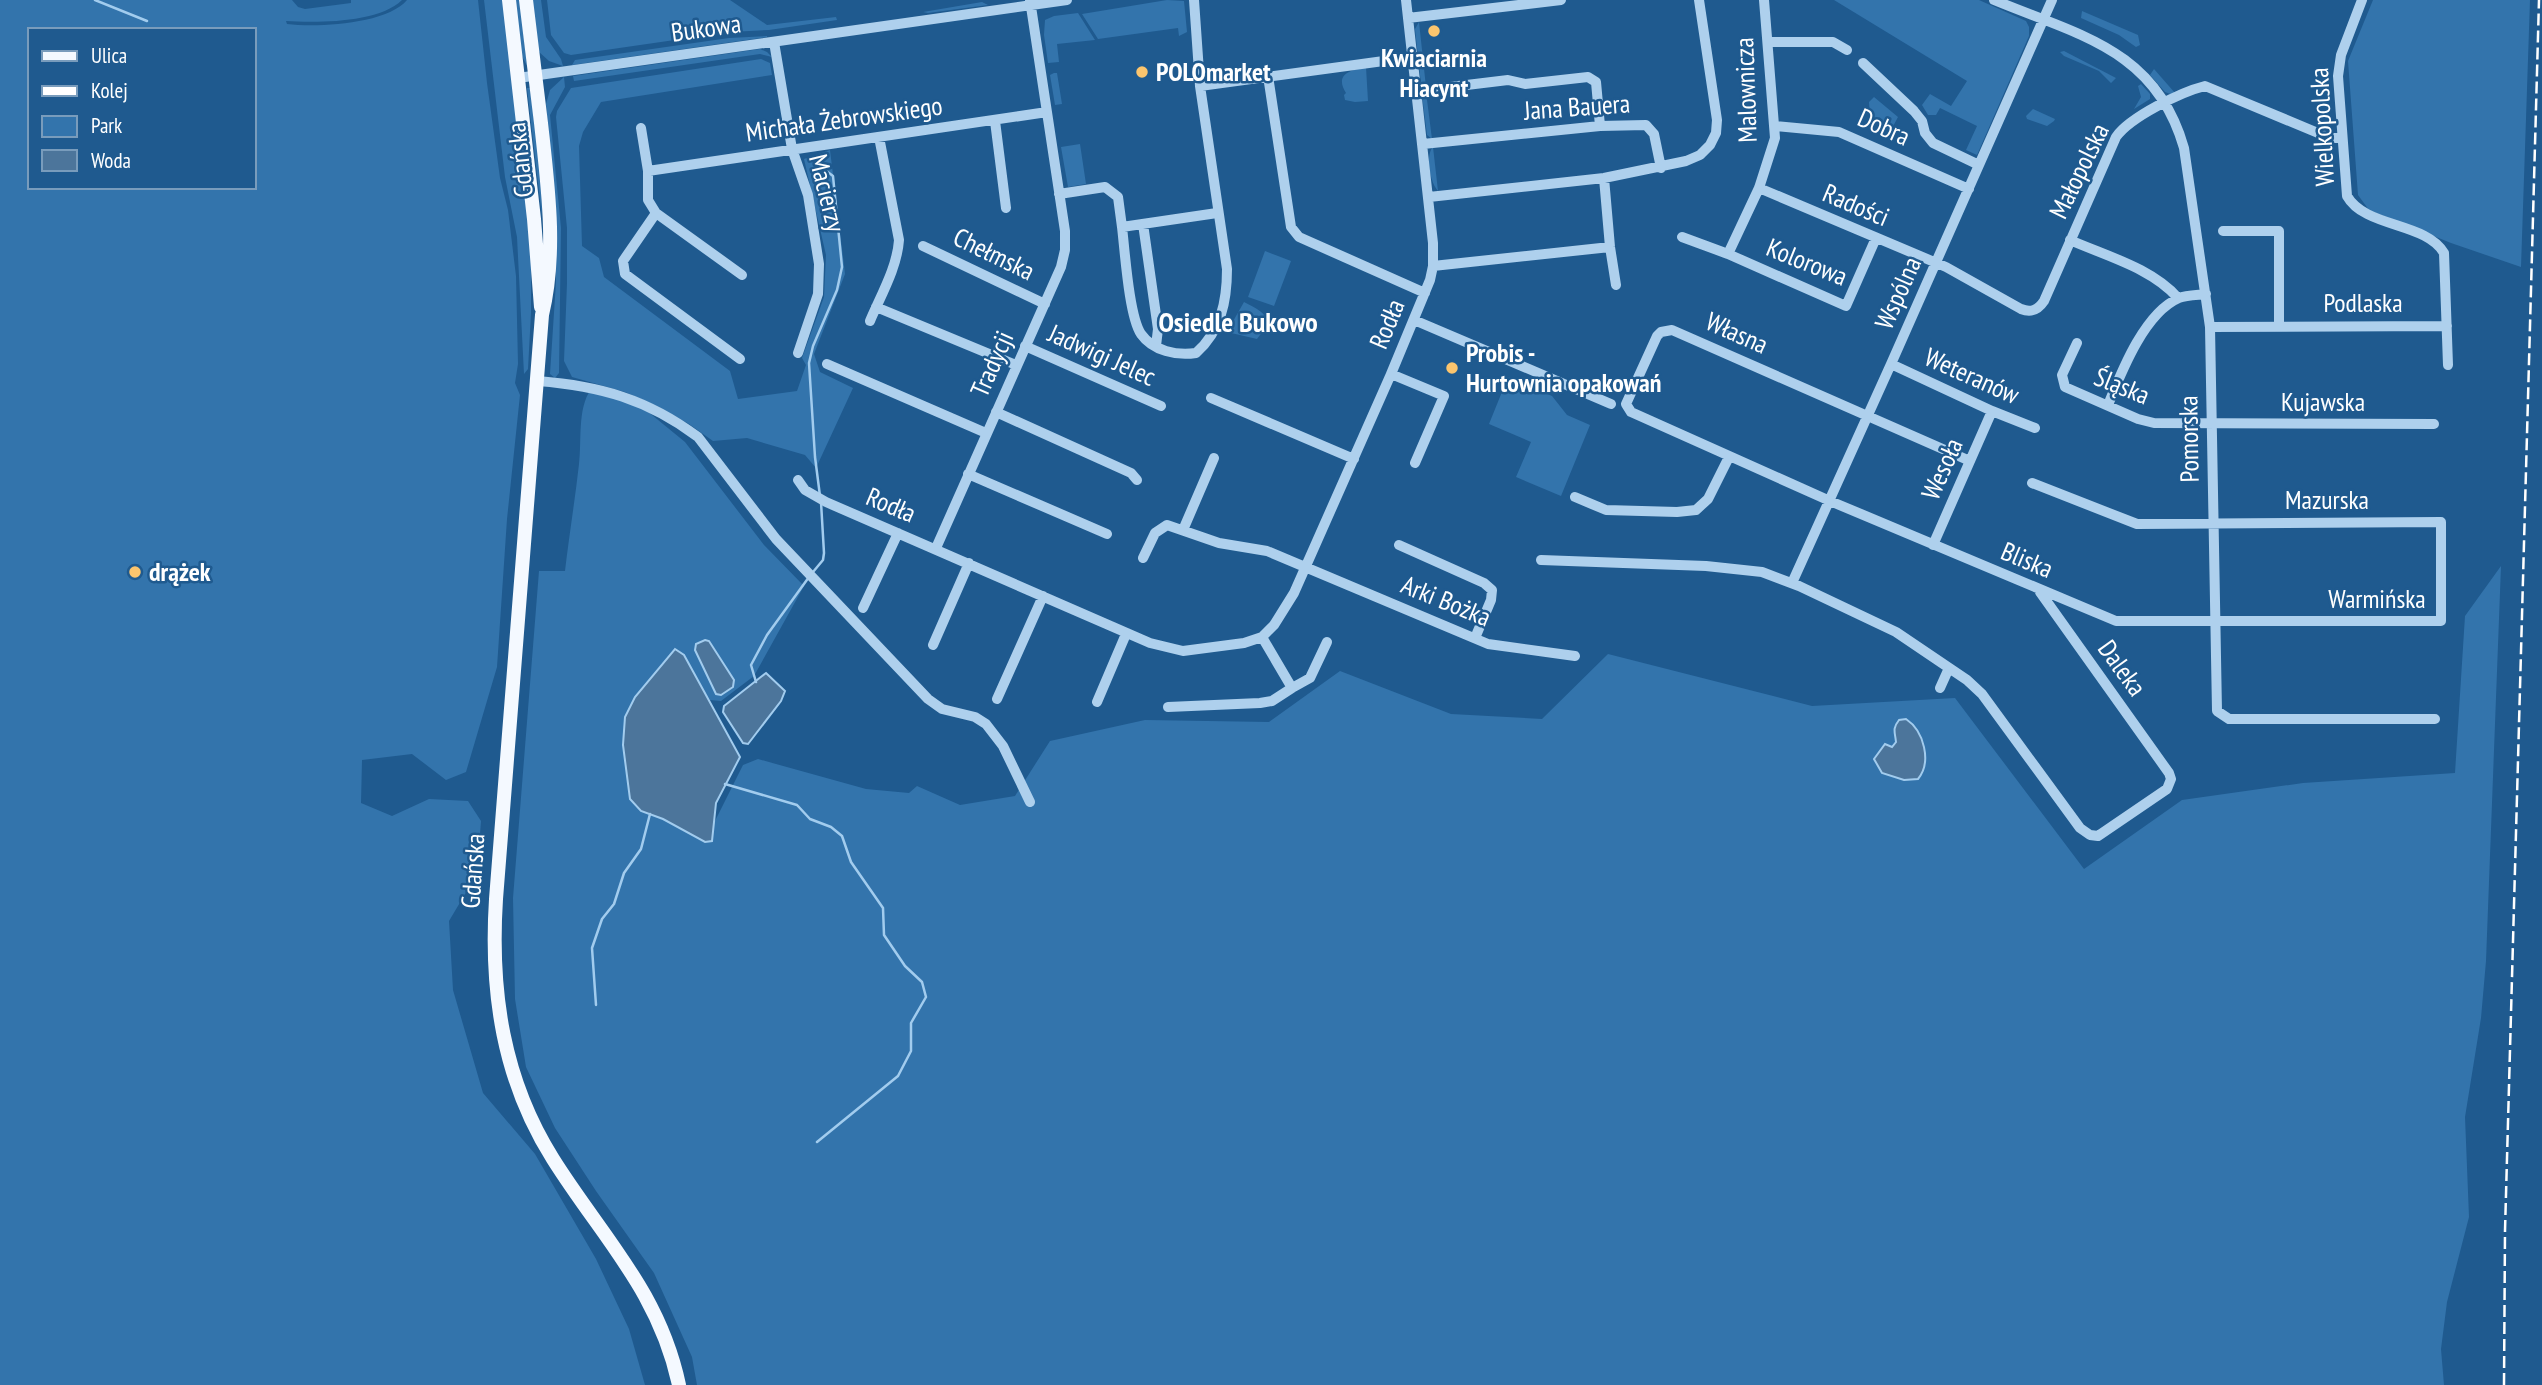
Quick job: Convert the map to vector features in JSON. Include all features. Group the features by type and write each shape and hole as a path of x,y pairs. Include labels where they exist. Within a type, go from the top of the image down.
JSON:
{"main road":[{"name":"Gdańska","path":"509,0 534,219 537,282 542,316"},
{"name":"Gdańska","path":"526,0 547,174 549,284 542,316 495,906 494,960 498,1013 510,1067 535,1127 561,1172 642,1288 663,1331 679,1385"}],"street":[{"name":"Bukowa","path":"518,78 1045,1 1067,0"},
{"path":"1059,194 1105,187 1118,197 1136,324 1142,335 1156,346 1175,354 1196,353 1213,334 1223,309 1227,269 1200,86 1194,0"},
{"name":"Rodła","path":"798,480 805,490 816,496 1126,634 1168,649 1183,651 1244,643 1262,637 1283,613 1306,568 1414,320 1433,266 1429,197 1406,0"},
{"path":"1408,18 1561,0"},
{"path":"1429,197 1604,178 1661,168 1693,159 1710,145 1716,133 1717,120 1699,0"},
{"name":"Malownicza","path":"1728,254 1759,188 1775,138 1764,0"},
{"path":"1994,0 2043,20"},
{"name":"Wspólna","path":"1792,583 2052,0"},
{"name":"Wielkopolska","path":"2362,0 2339,66 2345,190 2351,204 2358,209 2436,243 2444,253 2448,365"},
{"name":"Tradycji","path":"936,548 1016,365 1046,309 1065,250 1065,231 1031,3"},
{"name":"Pomorska","path":"2043,20 2120,55 2143,75 2165,103 2184,148 2210,327 2215,707 2224,718 2435,719"},
{"name":"Macierzy","path":"774,42 792,149 808,195 819,264 818,294 798,353"},
{"path":"1769,42 1833,42 1847,50"},
{"path":"1200,86 1413,57"},
{"path":"1863,63 1914,111 1933,143 1979,165"},
{"path":"1268,76 1291,227 1299,237 1425,293"},
{"path":"1417,90 1508,80 1525,84 1588,77 1596,82 1600,126"},
{"name":"Małopolska","path":"1936,263 2021,309 2033,311 2040,307 2120,130 2154,108 2195,88 2205,86 2330,138 2342,138"},
{"name":"Michała Żebrowskiego","path":"648,171 1047,112"},
{"path":"995,121 1006,208"},
{"name":"Jana Bauera","path":"1423,144 1600,126 1646,125 1654,134 1661,168"},
{"name":"Dobra","path":"1775,126 1839,132 1969,189"},
{"path":"640,128 648,171 648,200 656,214 742,275"},
{"path":"870,321 893,269 899,240 879,137"},
{"path":"1604,178 1616,285"},
{"name":"Radości","path":"1759,188 1936,263"},
{"path":"1122,227 1217,213"},
{"path":"656,214 623,261 625,274 740,359"},
{"path":"1143,224 1158,329 1156,346"},
{"path":"2223,231 2279,231 2279,326"},
{"name":"Kolorowa","path":"1682,237 1728,254 1846,306 1876,238"},
{"name":"Małopolska","path":"2070,240 2150,276 2178,298"},
{"name":"Chełmska","path":"923,246 1046,309"},
{"path":"1433,266 1610,247"},
{"path":"2108,405 2135,343 2164,310 2178,298 2206,294"},
{"path":"876,307 1016,365"},
{"path":"1414,320 1611,404"},
{"name":"Podlaska","path":"2210,327 2447,326"},
{"name":"Własna","path":"1626,404 1657,336 1661,332 1672,330 1969,461"},
{"name":"Śląska","path":"2077,343 2062,375 2065,387 2138,419 2154,423 2211,424"},
{"name":"Jadwigi Jelec","path":"1025,346 1161,406"},
{"path":"827,363 986,433"},
{"name":"Weteranów","path":"1891,364 2035,428"},
{"path":"1391,374 1444,396 1415,463"},
{"path":"538,380 587,385 624,396 683,426 698,437 776,539 928,699 942,709 975,717 986,724 1003,746 1030,802"},
{"path":"1211,398 1354,459"},
{"name":"Bliska","path":"1626,404 1631,412 1728,457 2105,618 2125,622 2214,623"},
{"name":"Wesoła","path":"1933,545 1992,411"},
{"path":"996,412 1131,473 1137,480"},
{"name":"Kujawska","path":"2211,424 2434,424"},
{"path":"1575,497 1606,510 1696,510 1708,499 1728,457"},
{"path":"1143,558 1160,527 1167,524 1183,530 1214,458"},
{"path":"968,474 1107,534"},
{"name":"Mazurska","path":"2032,483 2137,524 2441,522"},
{"name":"Warmińska","path":"2214,623 2441,621 2441,522"},
{"name":"Arki Bożka","path":"1183,530 1219,543 1267,551 1488,644 1575,656"},
{"path":"863,608 898,533"},
{"path":"1399,545 1484,583 1492,590 1491,600 1475,638"},
{"path":"1541,560 1734,567 1762,572 1792,583 1896,632 1949,668 1940,688"},
{"path":"933,645 969,563"},
{"name":"Daleka","path":"1949,668 1968,680 1990,704 2084,832 2098,836 2104,833 2167,789 2170,784 2169,773 2039,589"},
{"path":"997,699 1043,596"},
{"path":"2065,627 2068,615 2080,608"},
{"path":"1097,702 1126,634"},
{"path":"1262,637 1292,688"},
{"path":"1168,707 1259,704 1272,701 1310,678 1327,642"}],"green space":[{"path":"0,0 292,0 298,7 305,9 351,3 351,0 402,0 379,13 347,20 286,21 287,24 316,25 368,19 397,8 407,0 478,0 500,178 508,210 516,276 518,364 515,383 520,395 507,519 497,667 466,772 446,780 412,754 362,760 361,803 392,816 429,799 468,801 481,821 477,874 449,921 453,990 483,1093 535,1154 596,1259 629,1329 645,1385 0,1385"},
{"path":"484,0 504,0 531,246 528,369 524,374 517,237 505,177"},
{"path":"514,0 520,0 527,66 521,54"},
{"path":"531,0 541,0 546,37 563,66 549,61 538,51"},
{"path":"547,0 730,0 767,25 836,17 837,20 571,55 564,53 551,35"},
{"path":"1167,0 1184,1 1187,32 1179,36 1178,28 1098,39 1082,14"},
{"path":"1834,0 1979,0 2026,21 2029,36 1977,155 1966,150 1977,126 1940,108 1936,115 1928,115 1922,105 1930,94 1951,106 1967,81"},
{"path":"2373,0 2530,0 2521,267 2451,243 2369,210 2358,195 2348,61"},
{"path":"982,2 988,5 923,12"},
{"path":"2082,11 2138,35 2140,45 2136,47 2119,35 2081,18"},
{"path":"1078,13 1095,40 1057,44 1059,62 1048,63 1045,20"},
{"path":"1419,22 1426,87 1421,84 1415,29"},
{"path":"767,36 572,65 575,60 729,38"},
{"path":"760,49 772,57 760,54 574,81 573,76"},
{"path":"2064,51 2116,78 2111,83 2099,71 2064,56 2060,52"},
{"path":"761,59 770,63 772,75 601,102 583,132 579,146 582,246 599,258 604,277 730,371 738,399 797,391 806,365 802,358 824,297 826,255 804,159 830,150 845,274 814,354 820,372 853,388 816,468 805,455 747,438 713,441 655,405 625,392 572,377 564,361 567,228 556,117 571,88"},
{"path":"1366,67 1368,101 1345,100 1343,77"},
{"path":"2154,69 2175,93 2173,95 2165,92 2150,75"},
{"path":"1057,73 1062,104 1055,105 1050,75"},
{"path":"564,77 565,87 550,115 561,228 559,373 555,378 550,374 556,282 556,228 546,104 550,90"},
{"path":"2141,84 2150,94 2150,99 2134,109 2141,97 2138,86"},
{"path":"527,88 530,88 541,174 542,217"},
{"path":"1426,92 1432,139 1427,135 1422,95"},
{"path":"1874,97 1898,117 1890,132 1870,117 1869,102"},
{"path":"2033,109 2055,119 2054,121 2047,126 2027,119 2026,116"},
{"path":"1080,144 1086,184 1068,187 1061,147"},
{"path":"1433,147 1438,191 1430,169 1429,156"},
{"path":"1265,251 1291,261 1274,306 1248,297"},
{"path":"1244,302 1265,316 1266,325 1257,339 1227,332"},
{"path":"1508,377 1552,396 1567,415 1590,425 1561,496 1516,477 1531,442 1489,424"},
{"path":"591,389 641,406 685,442 764,545 804,586 754,676 721,701 710,700 677,656 711,829 743,765 758,759 866,789 909,793 917,786 960,805 1015,796 1050,741 1145,720 1269,722 1340,671 1451,714 1542,719 1608,654 1812,706 1955,698 2084,869 2182,800 2303,783 2455,773 2465,616 2501,566 2486,961 2481,1018 2465,1117 2469,1217 2447,1302 2441,1349 2444,1385 697,1385 692,1357 654,1273 555,1128 526,1067 515,999 513,898 539,571 565,571 579,464 582,415"}],"water":[{"path":"709,641 734,680 733,687 721,695 716,694 695,650 696,644"},
{"path":"675,649 684,655 740,757 716,803 712,841 705,842 663,819 641,811 630,799 623,745 625,717 635,697"},
{"path":"766,673 785,691 781,701 748,744 743,743 723,712 724,706"},
{"path":"1906,719 1917,731 1924,747 1925,764 1918,779 1904,780 1882,773 1874,759 1885,744 1892,747 1896,742 1895,726 1899,720"}],"waterway":[{"path":"95,0 147,21"},
{"path":"814,169 825,170 833,176 842,267 837,290 813,346 809,363 820,496"},
{"path":"813,572 823,560 824,553 821,502"},
{"path":"756,682 751,665 767,635 809,577"},
{"path":"725,784 797,805 810,819 831,827 842,836 851,862 883,908 884,935 905,966 922,982 926,997 911,1023 911,1051 898,1076 817,1142"},
{"path":"596,1005 592,948 602,919 614,904 624,873 641,849 650,814"}],"railway":[{"path":"2504,1385 2505,1231 2539,0"}],"place":[{"name":"Kwiaciarnia Hiacynt","path":"1434,31"},
{"name":"POLOmarket","path":"1142,72"},
{"name":"Probis - Hurtownia opakowań","path":"1452,368"},
{"name":"drążek","path":"135,572"}],"district":[{"name":"Osiedle Bukowo","path":"1238,322"}]}
